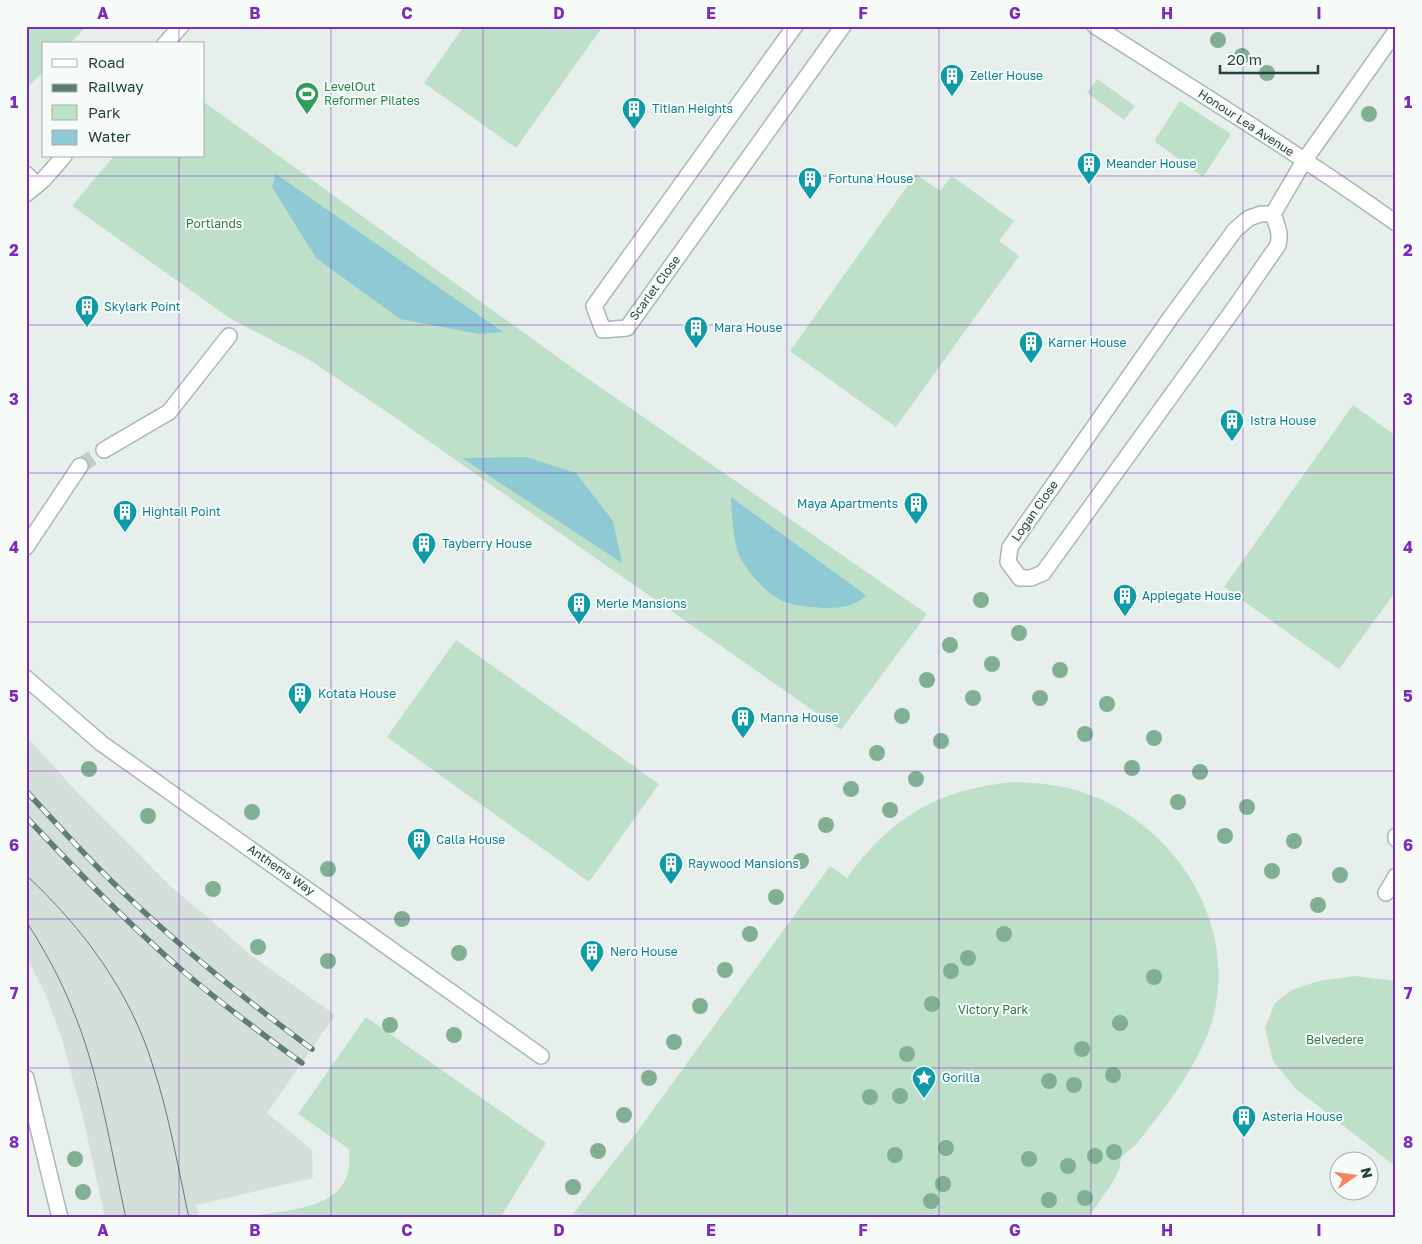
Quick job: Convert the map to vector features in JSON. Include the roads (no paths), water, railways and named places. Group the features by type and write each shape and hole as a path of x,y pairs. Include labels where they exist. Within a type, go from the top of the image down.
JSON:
{"street":[{"path":"167,42 181,26"},
{"name":"Scarlet Close","path":"795,26 594,306 603,330 627,328 822,65 843,26"},
{"name":"Honour Lea Avenue","path":"1095,26 1396,223"},
{"path":"1273,214 1304,161 1396,31"},
{"path":"30,184 62,158"},
{"name":"Logan Close","path":"1261,214 1273,214 1280,238 1278,245 1236,306 1043,573 1031,578 1020,578 1008,562 1010,547 1171,317 1235,230 1249,218 1261,214"},
{"path":"104,450 169,412 229,336"},
{"path":"26,547 80,466"},
{"name":"Anthems Way","path":"26,678 101,743 541,1056"},
{"path":"1386,893 1396,876"},
{"path":"26,1078 60,1218"}],"water":[{"path":"276,174 503,332 479,334 400,319 316,258 272,187"},
{"path":"526,457 576,473 613,521 622,563 462,458"},
{"path":"731,497 866,595 852,604 824,608 803,606 776,598 753,576 740,557 734,536"}],"tunnel":[{"path":"80,466 104,450"}],"tram line":[{"path":"26,875 47,895 85,939 118,987 131,1012 143,1038 159,1085 189,1218"},
{"path":"26,921 57,975 90,1058 104,1111 126,1218"}],"railway":[{"path":"26,791 101,871 171,936 264,1013 312,1049"},
{"path":"26,817 103,897 163,954 227,1007 302,1063"}],"place":[{"name":"Zeller House","path":"952,97"},
{"name":"LevelOut Reformer Pilates","path":"307,115"},
{"name":"Titian Heights","path":"634,130"},
{"name":"Meander House","path":"1089,185"},
{"name":"Fortuna House","path":"810,200"},
{"name":"Skylark Point","path":"87,328"},
{"name":"Mara House","path":"696,349"},
{"name":"Karner House","path":"1031,364"},
{"name":"Istra House","path":"1232,442"},
{"name":"Maya Apartments","path":"916,525"},
{"name":"Hightail Point","path":"125,533"},
{"name":"Tayberry House","path":"424,565"},
{"name":"Applegate House","path":"1125,617"},
{"name":"Merle Mansions","path":"579,625"},
{"name":"Kotata House","path":"300,715"},
{"name":"Manna House","path":"743,739"},
{"name":"Calla House","path":"419,861"},
{"name":"Raywood Mansions","path":"671,885"},
{"name":"Nero House","path":"592,973"},
{"name":"Gorilla","path":"924,1099"},
{"name":"Asteria House","path":"1244,1138"}],"park label":[{"name":"Portlands","path":"214,224"},
{"name":"Victory Park","path":"993,1010"},
{"name":"Belvedere","path":"1335,1040"}]}
